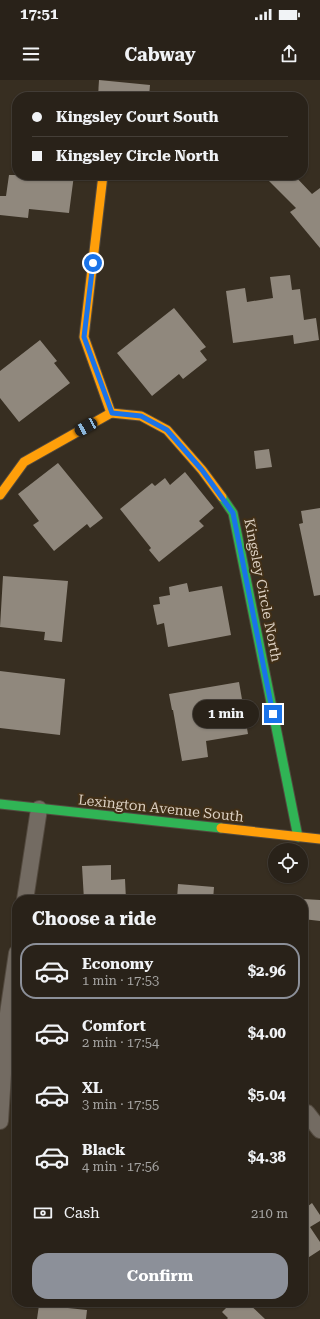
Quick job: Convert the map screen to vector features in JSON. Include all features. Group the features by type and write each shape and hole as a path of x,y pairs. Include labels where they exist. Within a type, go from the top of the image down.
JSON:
{"street":[{"path":"0,495 24,462 112,413 84,337 103,180"},
{"name":"Kingsley Circle North","path":"112,413 141,416 167,430 202,470 233,513 298,837"},
{"name":"Lexington Avenue South","path":"0,804 320,839"},
{"path":"26,895 39,809"},
{"path":"0,1121 6,1027 12,987"},
{"path":"308,1114 320,1130"}],"building":[{"path":"99,80 150,85 149,92 98,92"},
{"path":"9,175 12,175 12,180 73,180 69,213 29,209 28,218 0,215 0,196 6,196"},
{"path":"268,180 299,180 312,194 320,188 320,248 290,212 296,208"},
{"path":"290,275 292,290 300,289 304,320 316,318 319,340 294,344 293,335 233,343 226,291 245,288 247,302 273,298 270,277"},
{"path":"174,308 206,347 200,351 207,360 183,379 179,374 152,396 117,353"},
{"path":"40,340 57,361 54,363 70,383 19,422 0,398 0,371"},
{"path":"269,449 272,467 256,469 254,451"},
{"path":"58,463 103,518 90,528 87,524 54,551 33,525 39,521 18,494"},
{"path":"185,472 214,508 199,521 204,526 159,562 149,550 151,548 120,509 152,483 155,486 165,478 170,485"},
{"path":"320,508 320,595 314,596 299,524 303,523 301,511"},
{"path":"3,576 68,581 62,642 44,640 45,632 0,627"},
{"path":"187,583 189,592 222,586 231,635 168,647 164,623 157,625 153,605 160,604 159,597 170,595 169,587"},
{"path":"0,671 65,679 60,735 0,728"},
{"path":"239,682 248,734 206,741 208,757 182,761 169,694"},
{"path":"111,865 111,880 125,879 126,895 84,895 82,866"},
{"path":"178,884 214,887 213,895 177,895"},
{"path":"308,899 320,900 320,921 308,920"},
{"path":"312,1203 320,1215 320,1221 310,1227 320,1242 320,1250 308,1258 308,1206"},
{"path":"39,1307 58,1307 87,1310 86,1319 37,1319"},
{"path":"227,1307 252,1307 265,1319 227,1319 228,1318 222,1312"}],"traffic: fast":[{"path":"222,497 233,513 298,837"},
{"path":"0,804 221,828"}],"traffic: slow":[{"path":"102,180 84,337 111,413"},
{"path":"0,495 24,462 111,413 141,416 167,430 202,470 222,497"},
{"path":"221,828 320,839"}],"route":[{"path":"93,263 84,337 112,413 141,416 167,430 202,470 233,513 273,714"}]}
